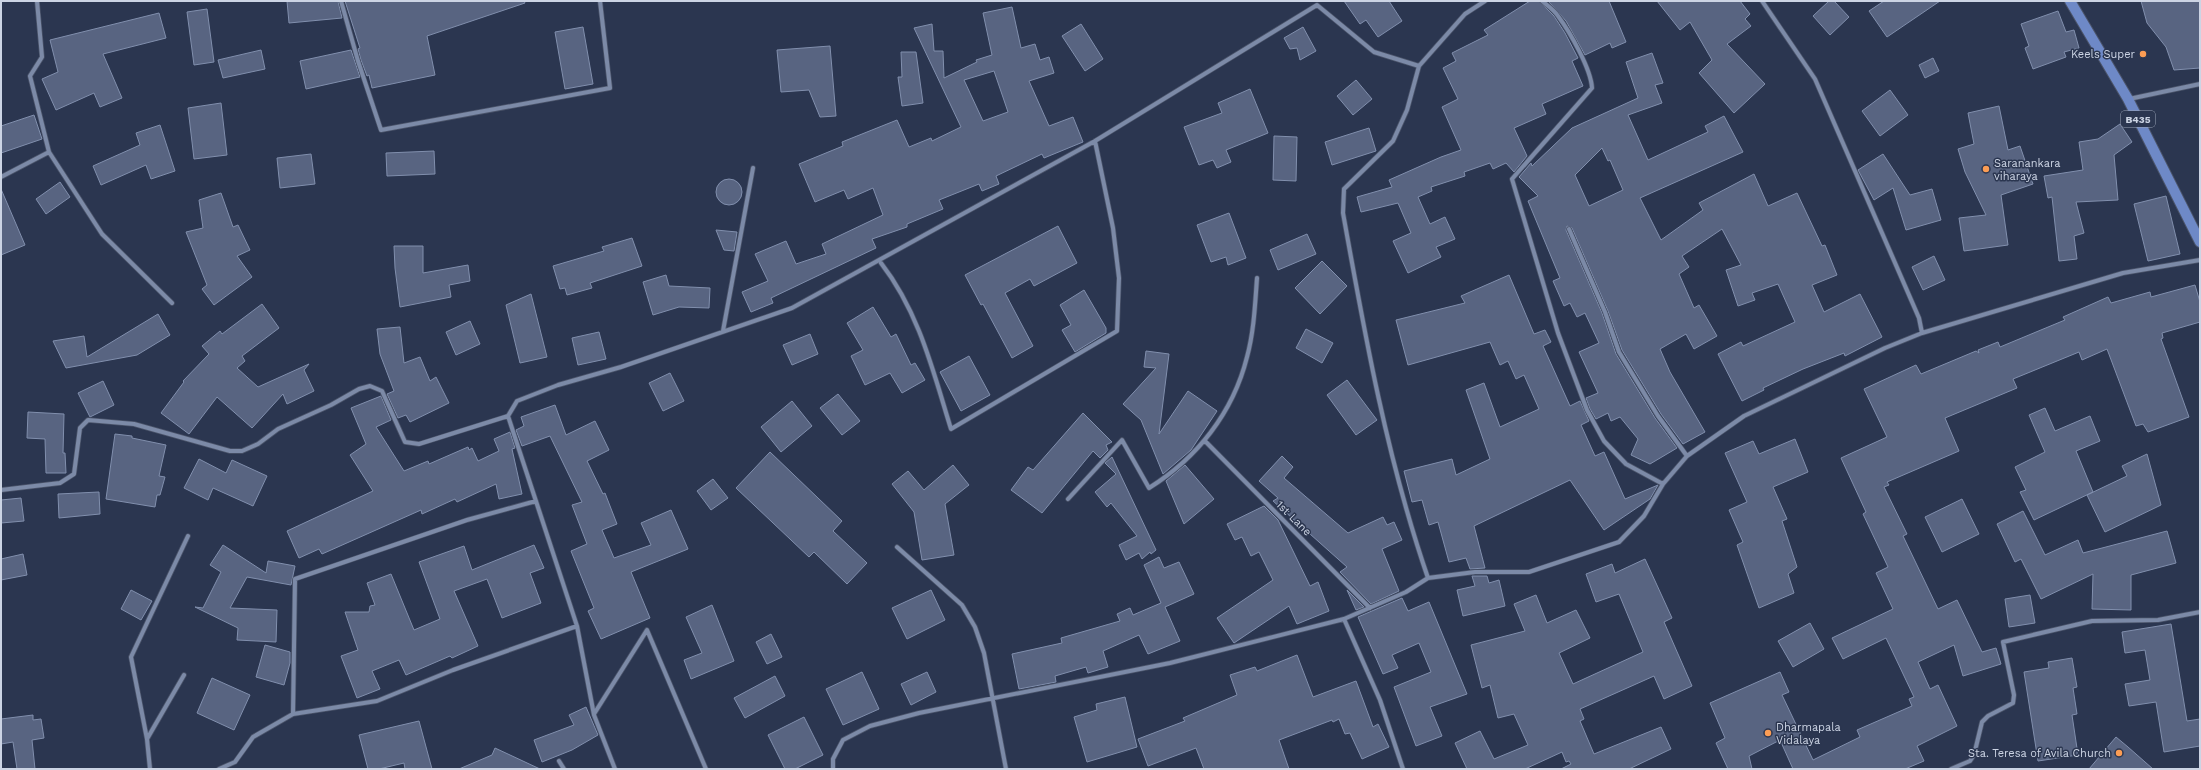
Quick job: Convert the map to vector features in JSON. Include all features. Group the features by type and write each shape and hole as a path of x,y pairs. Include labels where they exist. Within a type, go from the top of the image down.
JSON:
{"main road":[{"name":"B435","path":"2070,1 2128,100 2200,242"}],"street":[{"path":"37,1 42,57 30,76 49,152 102,234 172,303"},
{"path":"341,1 358,61 381,130 610,88 600,1"},
{"path":"1314,1 1374,52 1418,66"},
{"path":"1428,578 1410,527 1370,361 1343,213 1344,190 1393,141 1407,110 1418,66 1465,14 1485,1"},
{"path":"1542,1 1558,15 1578,50 1592,81 1592,88 1515,172 1512,179 1558,333 1587,410 1604,441 1626,464 1663,484"},
{"path":"1762,1 1815,79 1919,318 1922,333"},
{"path":"1,490 60,483 74,474 80,428 88,420 134,424 230,452 242,451 258,444 278,429 331,405 359,389 370,386 382,391 405,442 419,444 508,416 516,401 558,385 621,367 792,308 1095,141 1317,5"},
{"path":"2128,100 2200,84"},
{"path":"881,263 896,283 908,304 924,343 951,429 1117,331 1119,278 1113,228 1095,141"},
{"path":"1,177 49,152"},
{"path":"724,331 753,168"},
{"path":"1569,229 1605,312 1619,352 1658,416 1687,456"},
{"path":"833,769 833,759 843,740 870,726 918,713 1170,663 1344,619 1406,592 1428,578 1475,572 1529,572 1619,542 1644,516 1663,484 1687,456 1744,416 1804,385 1922,333 2122,273 2200,260"},
{"path":"1068,499 1122,440 1149,488 1172,473 1205,441 1220,421 1243,373 1252,332 1257,278"},
{"path":"508,416 577,626 594,715 615,769"},
{"name":"1st Lane","path":"1205,441 1370,608"},
{"path":"293,714 295,579 467,520 536,501"},
{"path":"150,769 132,657 188,536"},
{"path":"897,547 962,605 975,627 984,653 1006,769"},
{"path":"1951,769 1970,760 1974,755 1982,722 1988,716 2013,704 2014,695 2003,642 2092,621 2158,620 2200,612"},
{"path":"1344,619 1380,700 1403,769"},
{"path":"219,769 235,762 253,738 293,714 378,701 453,670 577,626"},
{"path":"594,715 647,630 706,769"},
{"path":"146,739 184,675"},
{"path":"559,761 564,769"}],"building":[{"path":"287,1 338,1 342,18 289,23"},
{"path":"345,1 524,1 525,3 427,36 435,75 372,88 369,75 367,76 361,60 358,49 360,48"},
{"path":"1344,1 1389,1 1402,21 1378,37 1366,20 1360,24"},
{"path":"1530,1 1539,1 1554,16 1565,33 1578,58 1572,61 1583,86 1542,104 1546,114 1514,128 1527,156 1514,172 1506,163 1493,169 1490,163 1464,172 1465,176 1431,187 1432,191 1418,197 1430,224 1445,217 1455,239 1436,247 1441,257 1408,273 1393,241 1411,233 1398,203 1361,212 1357,197 1392,187 1389,180 1441,157 1461,150 1442,107 1458,99 1443,68 1456,61 1452,53 1488,35 1484,30"},
{"path":"1548,1 1609,1 1626,42 1612,48 1610,43 1585,55 1566,21"},
{"path":"1657,1 1740,1 1750,14 1745,19 1751,26 1727,44 1765,84 1734,113 1699,73 1712,60 1690,22 1680,30"},
{"path":"1829,1 1834,1 1849,17 1830,35 1813,16"},
{"path":"1884,1 1940,1 1887,37 1869,11"},
{"path":"2141,1 2200,1 2200,68 2174,70 2166,47 2147,23"},
{"path":"1012,7 1021,48 1035,44 1040,60 1049,57 1054,73 1029,81 1049,126 1073,117 1083,142 1044,158 1042,154 996,176 999,184 982,191 979,184 939,200 943,209 907,224 907,227 872,239 876,248 771,298 773,303 751,312 742,292 768,281 755,254 786,241 796,264 826,254 822,244 883,215 873,188 848,199 844,190 815,202 799,164 843,146 842,142 897,120 909,147 931,138 932,141 961,127 914,28 932,24 934,51 943,51 944,78 977,62 976,60 992,55 983,13","holes":["994,71 1008,112 983,121 964,80"]},
{"path":"207,9 214,62 194,65 187,12"},
{"path":"2058,11 2066,32 2074,30 2079,48 2064,52 2066,57 2033,69 2025,48 2029,46 2021,24"},
{"path":"159,13 166,38 103,54 122,98 100,107 94,93 56,110 42,79 58,72 50,40"},
{"path":"1081,24 1103,59 1085,71 1062,36"},
{"path":"583,27 593,84 565,89 555,32"},
{"path":"1303,27 1316,51 1300,60 1297,48 1290,49 1284,38"},
{"path":"830,46 836,116 820,117 809,90 781,92 777,50"},
{"path":"261,50 265,69 223,78 218,60"},
{"path":"351,50 360,77 306,89 300,61"},
{"path":"901,52 916,52 923,103 902,106 898,77 902,77"},
{"path":"1652,53 1663,83 1655,85 1662,103 1628,115 1648,160 1708,132 1705,126 1724,116 1743,152 1640,198 1661,240 1703,210 1699,203 1754,174 1768,206 1797,193 1822,246 1825,245 1837,275 1812,285 1824,312 1860,294 1882,337 1845,356 1844,353 1803,369 1763,388 1764,390 1742,401 1718,354 1741,342 1743,346 1795,322 1778,284 1752,293 1755,300 1738,306 1726,270 1741,265 1722,229 1682,256 1689,267 1679,274 1694,308 1699,305 1717,336 1694,349 1686,334 1660,349 1670,372 1705,432 1683,444 1661,414 1622,350 1608,311 1572,228 1567,226 1566,230 1602,313 1616,354 1655,418 1677,448 1650,464 1631,455 1638,439 1620,417 1611,421 1608,413 1596,419 1590,409 1586,398 1598,393 1579,352 1599,343 1585,313 1577,317 1570,303 1564,306 1553,281 1560,278 1528,201 1538,196 1519,177 1531,163 1532,166 1572,128 1638,98 1626,62","holes":["1602,148 1608,161 1610,160 1623,190 1589,206 1575,175"]},
{"path":"1933,58 1939,71 1925,78 1919,65"},
{"path":"1356,80 1372,99 1353,115 1337,96"},
{"path":"1250,89 1268,133 1226,150 1231,162 1217,168 1213,160 1199,165 1184,127 1222,113 1218,103"},
{"path":"1890,90 1908,115 1880,136 1862,111"},
{"path":"221,103 227,155 194,159 188,108"},
{"path":"1999,106 2008,150 2020,146 2033,184 2001,195 2008,245 1964,251 1959,218 1986,215 1965,172 1958,149 1974,144 1968,113"},
{"path":"34,115 42,139 1,153 1,126"},
{"path":"2120,124 2132,142 2114,155 2118,200 2076,202 2084,233 2074,236 2077,259 2059,261 2052,197 2048,198 2044,176 2083,170 2079,142 2098,139"},
{"path":"160,125 175,171 151,179 146,165 101,185 93,166 140,145 136,133"},
{"path":"1369,128 1376,151 1332,165 1325,142"},
{"path":"1274,136 1297,137 1296,181 1273,180"},
{"path":"434,151 435,174 387,176 386,153"},
{"path":"311,154 315,184 280,188 277,158"},
{"path":"1883,154 1910,195 1932,189 1941,220 1906,230 1893,188 1874,200 1858,170"},
{"path":"729,179 738,183 742,192 738,201 729,205 720,201 716,192 720,183"},
{"path":"60,182 70,197 46,214 36,199"},
{"path":"1,189 25,245 1,255"},
{"path":"221,193 233,227 238,225 250,250 237,256 252,277 214,305 202,289 207,285 186,232 203,228 199,200"},
{"path":"2166,196 2180,254 2148,261 2134,204"},
{"path":"1229,213 1246,258 1228,265 1226,257 1211,262 1197,225"},
{"path":"1058,226 1077,263 1034,286 1030,279 1005,293 1033,346 1012,358 983,304 981,305 965,275"},
{"path":"716,230 737,232 734,251 724,250"},
{"path":"1307,234 1316,254 1278,270 1270,250"},
{"path":"632,238 642,266 590,283 592,288 567,295 565,288 560,289 553,266 604,251 602,247"},
{"path":"394,246 423,246 423,273 468,265 470,281 449,285 451,297 400,307"},
{"path":"1934,256 1945,280 1923,290 1912,267"},
{"path":"1322,261 1347,286 1320,314 1295,288"},
{"path":"666,275 669,286 710,288 709,308 679,307 653,315 643,282"},
{"path":"1509,275 1534,334 1545,330 1551,342 1543,346 1570,406 1580,401 1589,421 1581,425 1595,456 1604,452 1625,499 1658,485 1650,499 1604,530 1570,480 1474,526 1485,568 1470,569 1466,558 1449,562 1438,522 1429,525 1422,500 1412,502 1404,471 1452,459 1456,475 1490,459 1466,390 1484,383 1500,427 1539,409 1524,375 1516,379 1508,361 1500,365 1490,342 1408,365 1396,320 1465,303 1461,296"},
{"path":"2195,285 2200,302 2200,322 2162,333 2163,338 2161,339 2189,417 2148,432 2143,424 2136,426 2107,349 2082,360 2079,352 2013,379 2017,388 1945,418 1959,451 1887,482 1889,485 1884,487 1907,534 1903,536 1938,609 1957,600 1982,652 1996,648 2001,664 1963,676 1954,645 1918,662 1930,689 1938,685 1957,726 1917,746 1924,761 1905,769 1793,769 1780,740 1749,756 1752,769 1728,769 1716,743 1725,738 1710,703 1780,672 1789,692 1782,695 1813,760 1860,737 1857,730 1912,706 1909,699 1914,697 1886,638 1843,659 1832,638 1893,609 1876,573 1888,567 1863,514 1866,512 1841,458 1887,437 1864,389 1916,365 1921,374 1976,351 1979,353 1978,350 1998,342 2000,347 2065,320 2063,317 2108,297 2111,303 2150,292 2151,297"},
{"path":"1084,290 1106,328 1106,333 1075,352 1062,330 1071,325 1060,305"},
{"path":"531,294 547,357 520,363 506,305"},
{"path":"262,304 279,328 242,356 245,361 237,368 258,387 309,364 304,370 314,391 287,404 283,394 252,428 217,397 189,434 161,413 184,382 183,381 209,354 202,346 220,331 222,334"},
{"path":"873,307 891,337 896,334 911,365 915,363 925,380 902,393 890,373 865,385 851,356 863,350 847,323"},
{"path":"158,314 170,335 137,355 66,368 53,341 84,336 87,357"},
{"path":"470,321 480,344 456,355 446,332"},
{"path":"400,327 404,363 420,357 430,381 436,377 449,403 410,422 406,415 398,418 387,394 394,391 380,354 377,329"},
{"path":"1306,329 1333,343 1322,363 1296,348"},
{"path":"599,332 606,359 578,365 572,338"},
{"path":"810,334 818,354 792,365 783,345"},
{"path":"1146,351 1169,354 1159,434 1188,391 1217,411 1191,450 1163,474 1141,420 1123,404 1156,368 1144,367"},
{"path":"969,356 990,395 961,411 940,372"},
{"path":"670,373 684,401 663,411 649,383"},
{"path":"1347,380 1377,420 1356,435 1327,395"},
{"path":"103,381 114,405 90,417 78,393"},
{"path":"838,394 860,421 842,435 820,408"},
{"path":"381,396 391,420 376,427 404,471 428,461 429,464 468,447 469,450 472,448 478,461 499,451 494,439 510,432 515,448 512,449 522,494 499,499 496,484 457,502 455,499 422,514 421,510 322,554 319,549 299,558 287,531 373,491 350,455 366,444 351,408"},
{"path":"792,401 812,426 781,452 761,427"},
{"path":"555,405 566,435 595,421 609,450 587,461 603,494 605,493 617,524 602,530 614,558 651,545 641,523 671,510 688,549 631,572 650,618 601,639 588,611 594,608 571,551 587,544 572,505 582,502 550,436 522,446 516,430 524,426 521,417"},
{"path":"2045,408 2055,431 2090,416 2100,441 2076,451 2093,492 2034,520 2020,492 2026,490 2015,467 2045,452 2029,415"},
{"path":"28,412 64,414 63,453 65,453 66,473 46,473 45,439 27,438"},
{"path":"1083,413 1112,442 1106,445 1108,450 1100,458 1093,451 1042,513 1011,490 1028,467 1033,470"},
{"path":"115,434 132,436 132,438 166,445 159,476 165,477 160,495 157,495 155,507 106,499"},
{"path":"1795,439 1808,472 1773,487 1787,519 1782,521 1797,567 1788,574 1794,593 1759,608 1737,545 1743,542 1729,510 1747,502 1725,453 1753,441 1759,454"},
{"path":"770,452 842,521 833,531 867,563 847,584 814,552 809,557 736,488"},
{"path":"2147,454 2161,505 2105,532 2087,495 2127,476 2122,466"},
{"path":"1282,456 1293,467 1284,478 1348,533 1383,517 1387,525 1394,522 1402,540 1382,549 1399,591 1371,604 1340,572 1347,567 1273,501 1278,498 1259,481"},
{"path":"1112,457 1156,550 1151,554 1150,552 1142,559 1139,553 1126,560 1119,545 1137,536 1111,503 1107,507 1095,492 1116,474 1105,463"},
{"path":"199,459 226,473 232,460 267,476 253,506 213,488 208,500 184,488"},
{"path":"953,465 969,485 945,504 954,555 922,560 914,512 892,484 908,471 924,490"},
{"path":"1185,465 1214,499 1184,524 1166,481"},
{"path":"713,479 728,498 711,510 697,491"},
{"path":"99,492 100,514 59,518 58,494"},
{"path":"21,498 24,521 1,523 1,500"},
{"path":"1962,499 1979,534 1942,552 1925,517"},
{"path":"1264,506 1278,520 1310,586 1318,582 1329,611 1297,624 1289,606 1234,643 1217,618 1273,580 1259,552 1251,556 1242,537 1235,540 1227,524"},
{"path":"2023,511 2045,555 2078,540 2083,553 2167,531 2176,563 2131,575 2131,610 2092,609 2093,574 2041,599 2021,559 2015,562 1997,524"},
{"path":"223,545 266,573 268,561 295,566 291,585 247,577 230,608 277,610 276,642 237,640 238,628 195,607 203,608 221,572 210,565"},
{"path":"534,545 544,568 530,573 541,603 502,618 487,579 454,591 478,646 452,658 450,656 406,675 399,660 372,671 380,689 357,698 341,656 358,650 345,612 369,612 370,606 375,605 367,583 391,574 414,630 440,619 419,562 464,546 472,570"},
{"path":"23,554 27,575 1,580 1,559"},
{"path":"1159,557 1164,568 1179,562 1194,594 1165,607 1180,641 1148,654 1139,635 1103,651 1108,667 1088,673 1086,667 1055,676 1056,682 1019,689 1012,654 1062,643 1061,638 1120,621 1117,614 1130,608 1133,615 1161,603 1144,565"},
{"path":"1645,559 1672,618 1664,622 1692,686 1664,699 1654,676 1580,709 1584,719 1580,721 1594,754 1661,727 1671,749 1629,769 1561,769 1571,764 1569,761 1566,762 1562,752 1525,769 1467,769 1455,743 1480,731 1494,759 1528,745 1514,714 1498,718 1490,685 1482,688 1471,645 1525,631 1514,604 1536,595 1547,623 1576,610 1590,638 1559,653 1573,684 1643,652 1619,594 1596,602 1586,574 1612,564 1615,573"},
{"path":"1472,576 1487,576 1489,583 1499,580 1505,606 1463,616 1457,590 1475,586"},
{"path":"131,590 152,601 141,620 121,609"},
{"path":"931,590 945,620 907,639 892,608"},
{"path":"1347,590 1364,607 1356,610"},
{"path":"2030,595 2035,623 2009,627 2005,599"},
{"path":"1402,598 1408,611 1429,602 1467,694 1430,707 1442,736 1416,746 1394,687 1431,672 1419,643 1392,655 1398,668 1383,674 1358,617"},
{"path":"712,605 734,661 691,679 684,660 702,653 686,617"},
{"path":"1810,623 1824,649 1793,667 1778,641"},
{"path":"2171,624 2187,721 2200,719 2200,746 2164,752 2156,702 2129,706 2125,684 2150,680 2145,650 2125,653 2122,632"},
{"path":"771,634 782,657 767,664 756,642"},
{"path":"265,645 290,652 290,663 284,685 256,677"},
{"path":"1297,655 1313,697 1356,681 1373,727 1378,724 1389,747 1362,759 1350,733 1345,734 1339,719 1333,722 1332,720 1279,740 1289,769 1204,769 1196,748 1148,766 1138,739 1185,721 1183,718 1237,695 1230,675 1255,667 1257,671"},
{"path":"2072,658 2077,687 2073,688 2077,714 2072,715 2078,755 2038,761 2024,672 2049,668 2048,662"},
{"path":"862,672 879,709 843,725 826,689"},
{"path":"927,672 936,692 911,705 901,684"},
{"path":"775,676 785,696 745,718 734,698"},
{"path":"212,678 250,695 234,730 197,713"},
{"path":"1125,697 1137,747 1087,762 1074,717 1097,710 1096,704"},
{"path":"586,707 598,735 572,750 542,762 534,740 574,725 569,715"},
{"path":"33,715 33,720 41,719 44,738 32,740 35,769 17,769 13,742 1,744 1,719"},
{"path":"804,717 823,755 795,769 785,769 768,735"},
{"path":"419,721 432,769 405,769 404,763 379,769 368,769 359,735"},
{"name":"Sta. Teresa of Avila Church","path":"2116,737 2128,747 2153,769 2089,769"},
{"path":"495,748 540,769 459,769 492,755"}],"place":[{"name":"Keels Super","path":"2143,54"},
{"name":"Saranankara viharaya","path":"1986,169"},
{"name":"Dharmapala Vidalaya","path":"1768,733"},
{"name":"Sta. Teresa of Avila Church","path":"2119,753"}]}
